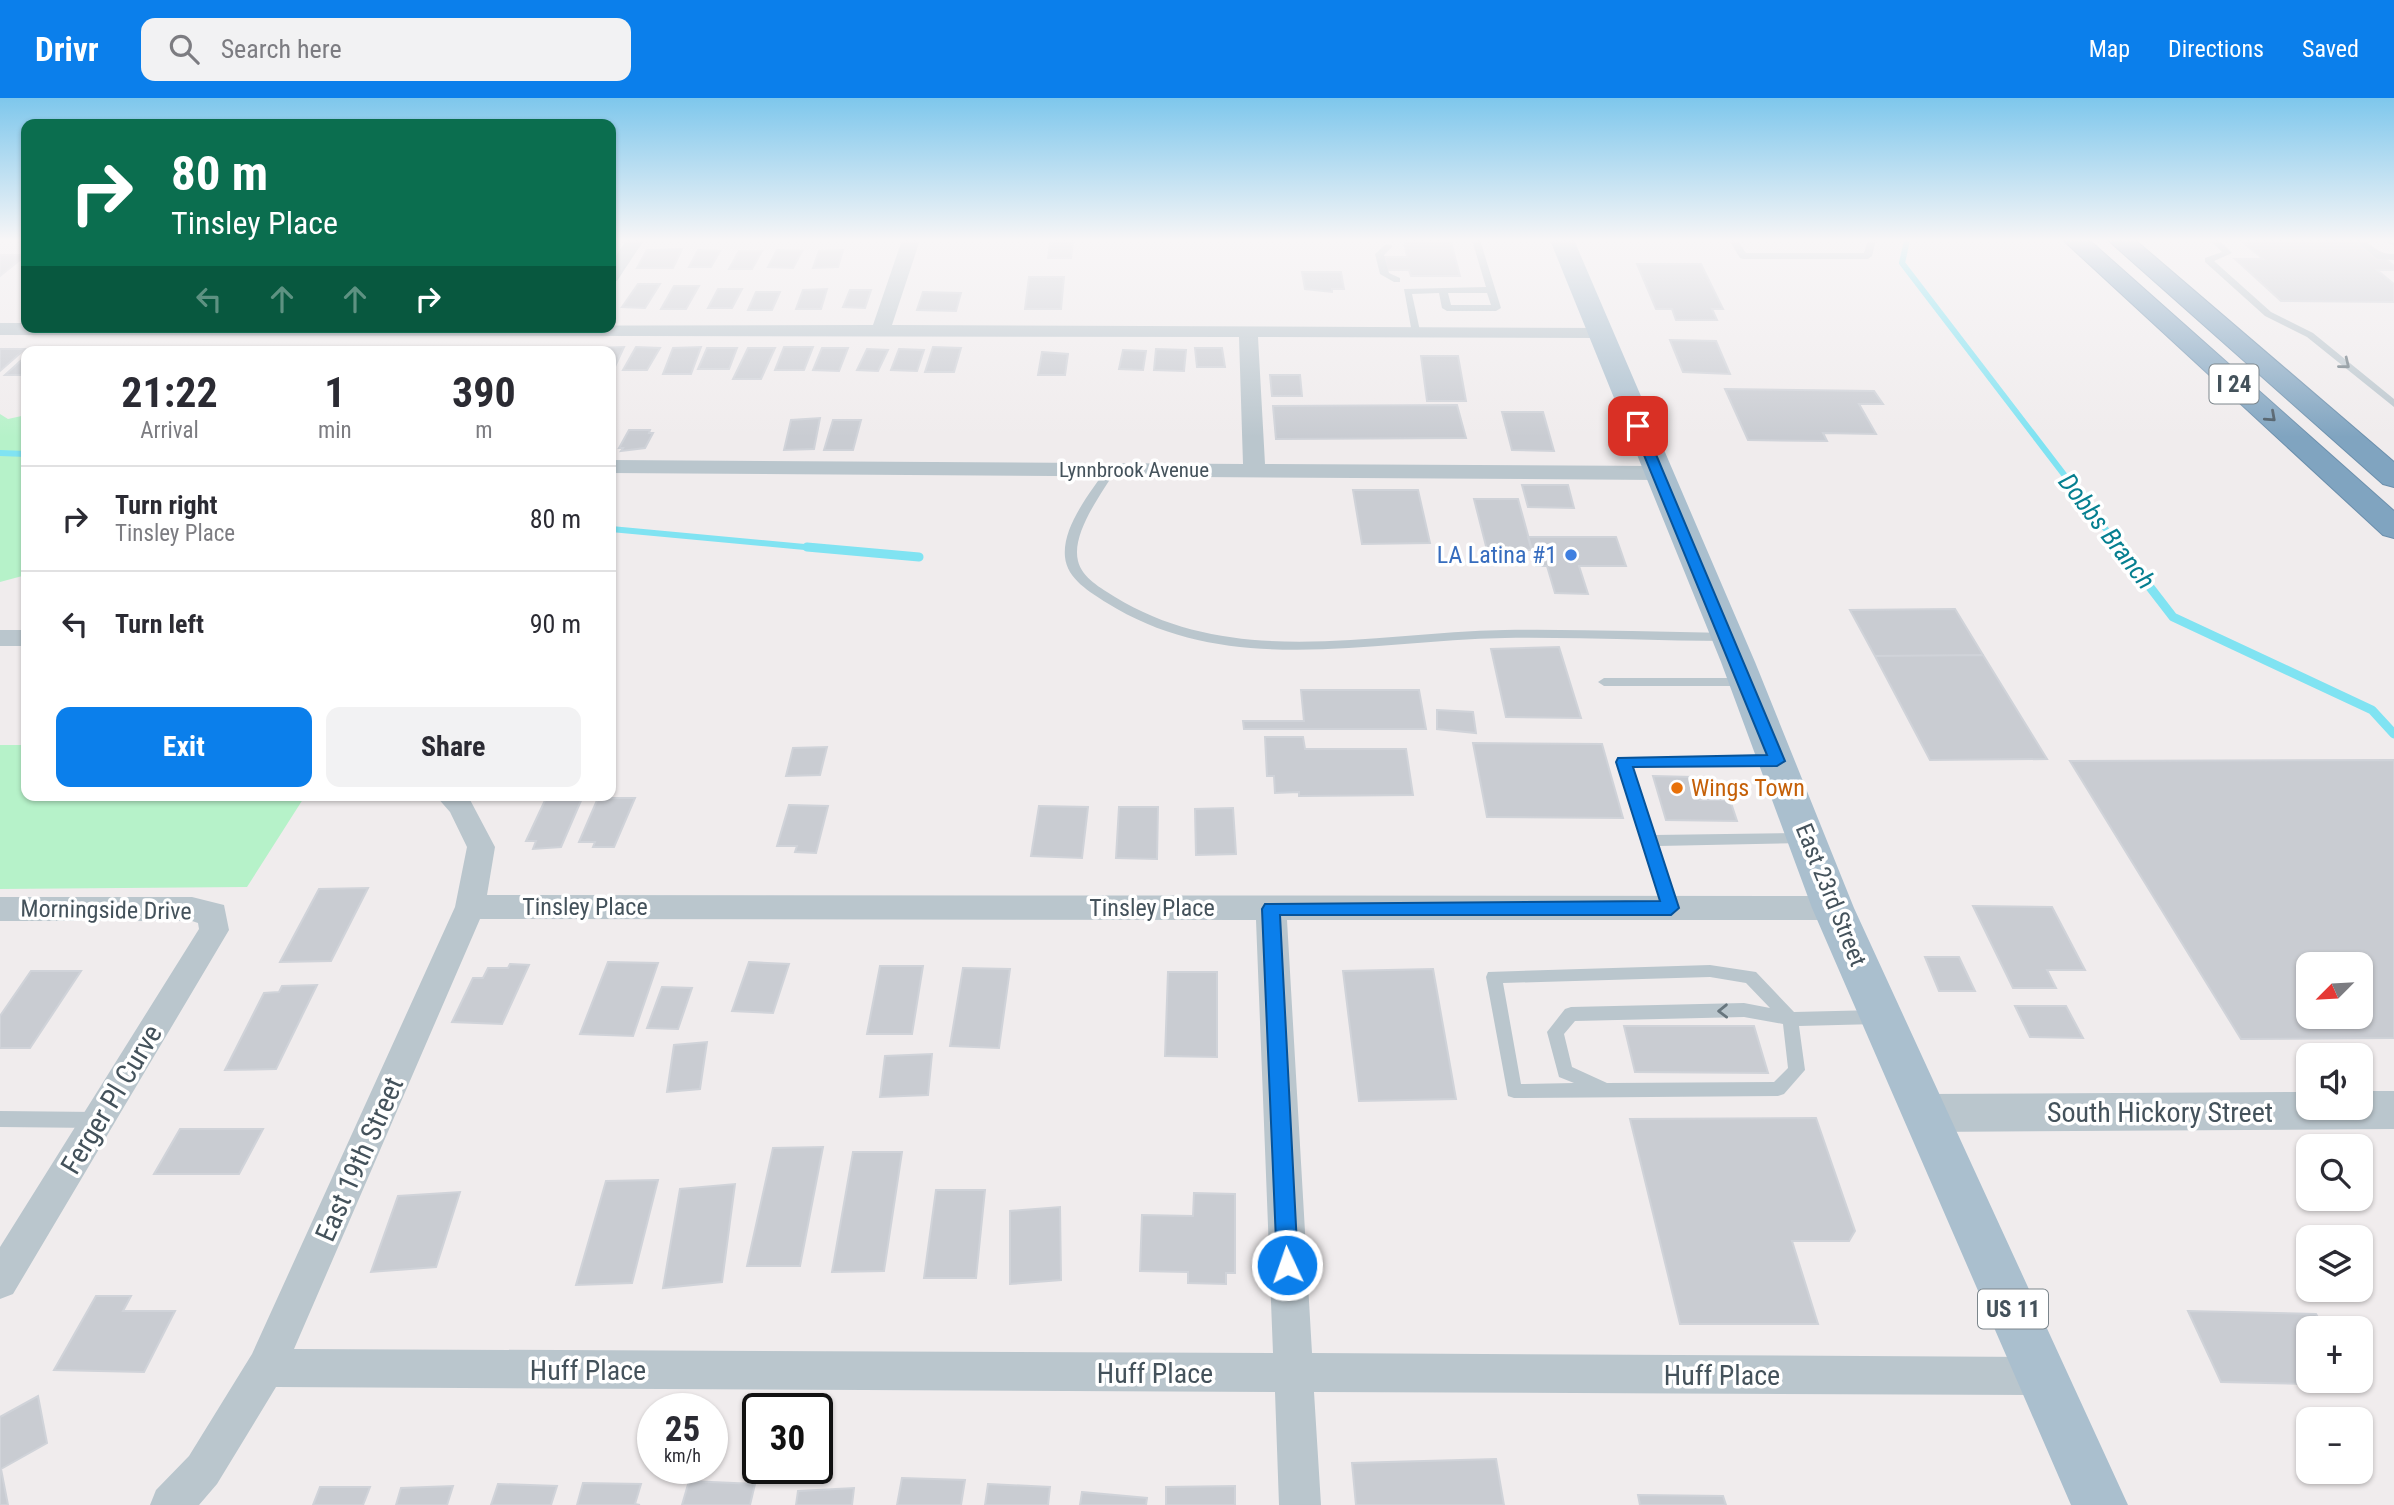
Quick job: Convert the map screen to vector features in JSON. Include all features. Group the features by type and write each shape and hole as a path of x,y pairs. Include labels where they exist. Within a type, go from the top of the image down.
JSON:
{"highway":[{"name":"I 24","path":"2147,306 2394,528"},
{"name":"I 24","path":"2196,306 2394,478"}],"main road":[{"name":"East 23rd Street","path":"1588,306 1746,682 1833,908 2100,1505"}],"street":[{"path":"880,332 889,306"},
{"path":"0,330 21,330"},
{"path":"616,330 1598,331"},
{"path":"1248,330 1254,470"},
{"name":"Lynnbrook Avenue","path":"616,467 1658,473"},
{"path":"0,638 21,638"},
{"name":"East 19th Street","path":"171,1505 203,1470 266,1368 470,907 481,847 461,806 456,801"},
{"name":"Tinsley Place","path":"470,907 1833,908"},
{"name":"Morningside Drive","path":"0,909 192,909 212,914"},
{"path":"1271,909 1300,1505"},
{"name":"Ferger Pl Curve","path":"0,1281 214,930 212,914"},
{"name":"South Hickory Street","path":"1925,1113 2394,1110"},
{"name":"Huff Place","path":"266,1368 2044,1376"}],"lane":[{"path":"1410,306 1415,331"},
{"path":"1446,306 1447,308 1496,308 1495,306"},
{"path":"2259,306 2268,314 2310,335 2394,404"},
{"path":"1111,470 1084,513 1070,546 1074,569 1103,595 1143,620 1198,639 1266,648 1473,635 1728,638"},
{"path":"1604,682 1746,682"},
{"path":"1671,908 1623,762 1777,761"},
{"path":"1649,841 1806,838"},
{"path":"1710,971 1751,977 1790,1019 1797,1070 1778,1089 1514,1091 1494,977 1710,971"},
{"path":"1797,1070 1770,1080 1595,1086 1565,1072 1555,1032 1571,1014 1744,1010 1790,1019 1882,1017"},
{"path":"0,1119 98,1120"}],"green space":[{"path":"0,414 8,419 21,416 21,576 0,582"},
{"path":"0,745 21,745 21,801 302,801 247,887 0,889"}],"building":[{"path":"623,306 646,306 645,308"},
{"path":"663,306 688,306 686,309 661,309"},
{"path":"709,306 733,306 732,308 708,308"},
{"path":"750,306 774,306 772,310 748,310"},
{"path":"797,306 822,306 821,309 796,309"},
{"path":"844,306 866,306 865,308"},
{"path":"918,306 957,306 956,311 917,310"},
{"path":"1025,306 1061,306 1061,309 1025,309"},
{"path":"1655,306 1721,306 1723,309 1712,309 1717,320 1676,320 1672,309 1656,309"},
{"path":"1670,340 1716,341 1730,374 1683,372"},
{"path":"616,347 624,347 616,364"},
{"path":"636,347 660,348 647,370 623,370"},
{"path":"701,347 691,374 663,374 673,348"},
{"path":"784,347 813,347 804,370 775,370"},
{"path":"933,347 961,348 954,372 925,372"},
{"path":"707,348 737,348 729,369 698,369"},
{"path":"748,348 775,348 761,379 733,379"},
{"path":"822,348 848,348 839,371 813,370"},
{"path":"1195,348 1222,348 1225,367 1197,367"},
{"path":"0,349 21,349 21,353 0,371"},
{"path":"867,349 888,350 878,371 857,370"},
{"path":"899,349 924,350 917,371 891,370"},
{"path":"1156,349 1186,350 1184,371 1154,370"},
{"path":"1123,350 1146,351 1143,370 1119,369"},
{"path":"1042,352 1068,354 1065,375 1038,375"},
{"path":"1421,356 1458,356 1466,401 1427,401"},
{"path":"21,361 21,375 5,375"},
{"path":"1270,375 1300,375 1302,396 1272,396"},
{"path":"1725,389 1874,391 1883,404 1859,404 1876,434 1823,433 1827,441 1748,440"},
{"path":"1457,405 1466,438 1276,439 1273,406"},
{"path":"1502,412 1543,412 1554,451 1512,450"},
{"path":"820,418 814,449 784,450 791,420"},
{"path":"833,420 861,420 853,450 824,450"},
{"path":"629,430 650,430 649,433 653,433 645,448 621,451 623,448 619,448"},
{"path":"1522,485 1568,485 1574,508 1528,507"},
{"path":"1353,490 1418,490 1430,543 1362,544"},
{"path":"1474,499 1518,499 1532,550 1487,550"},
{"path":"1528,537 1616,537 1626,566 1579,566 1588,594 1555,593 1547,566 1536,566"},
{"path":"1955,609 1983,655 1875,656 1850,610"},
{"path":"1559,647 1581,718 1506,717 1491,649"},
{"path":"1983,655 2047,759 1930,760 1875,656"},
{"path":"1301,690 1419,690 1426,729 1244,729 1243,721 1304,721"},
{"path":"1437,710 1473,712 1476,733 1437,729"},
{"path":"1265,737 1303,737 1305,749 1406,749 1413,795 1299,796 1299,792 1275,793 1274,776 1267,776"},
{"path":"1473,743 1602,744 1623,818 1487,817"},
{"path":"827,747 820,775 786,776 793,748"},
{"path":"2394,760 2394,1038 2241,1039 2070,761"},
{"name":"Wings Town","path":"1653,776 1693,777 1700,800 1730,800 1737,821 1666,820"},
{"path":"635,798 614,847 593,847 595,842 579,842 597,801"},
{"path":"545,801 581,801 561,847 533,849 536,841 526,841"},
{"path":"789,805 828,806 816,853 795,852 797,846 777,846"},
{"path":"1039,806 1088,807 1082,858 1031,856"},
{"path":"1119,807 1158,807 1157,859 1116,858"},
{"path":"1233,808 1236,854 1196,855 1195,809"},
{"path":"368,888 331,961 280,962 319,889"},
{"path":"1973,906 2052,907 2085,970 2047,970 2056,988 2013,988"},
{"path":"1925,957 1959,957 1975,991 1939,991"},
{"path":"608,962 658,963 633,1036 580,1034"},
{"path":"749,962 789,964 773,1013 732,1011"},
{"path":"510,964 529,965 502,1024 452,1022 473,978 483,978 488,968 508,968"},
{"path":"880,966 923,966 912,1034 867,1034"},
{"path":"963,968 1010,969 999,1048 950,1046"},
{"path":"1433,969 1456,1099 1359,1101 1343,971"},
{"path":"31,971 81,971 30,1048 0,1048 0,1016"},
{"path":"1168,972 1217,972 1217,1057 1165,1056"},
{"path":"317,985 276,1069 225,1070 264,993 279,992 282,986"},
{"path":"662,987 692,988 678,1029 647,1028"},
{"path":"2015,1006 2066,1006 2083,1038 2030,1037"},
{"path":"1624,1026 1754,1026 1768,1073 1635,1072"},
{"path":"707,1042 700,1089 667,1092 674,1045"},
{"path":"932,1054 928,1095 880,1097 885,1056"},
{"path":"1816,1118 1855,1231 1849,1241 1792,1241 1818,1324 1680,1324 1630,1119"},
{"path":"180,1129 263,1129 239,1174 154,1174"},
{"path":"823,1147 800,1266 747,1266 773,1148"},
{"path":"853,1152 902,1152 884,1271 832,1272"},
{"path":"658,1180 632,1283 576,1285 606,1181"},
{"path":"735,1184 722,1282 663,1288 680,1189"},
{"path":"936,1190 985,1190 976,1278 924,1278"},
{"path":"460,1192 436,1267 371,1272 398,1196"},
{"path":"1194,1193 1235,1194 1235,1273 1226,1273 1226,1284 1188,1283 1188,1272 1140,1271 1142,1215 1193,1216"},
{"path":"1060,1207 1061,1280 1010,1284 1010,1211"},
{"path":"96,1296 131,1296 123,1311 175,1311 144,1372 54,1370"},
{"path":"2188,1311 2316,1314 2317,1316 2296,1316 2296,1384 2221,1382"},
{"path":"38,1396 47,1443 1,1469 8,1505 0,1505 0,1417"},
{"path":"1496,1459 1504,1505 1356,1505 1352,1463"},
{"path":"902,1478 965,1480 961,1505 897,1505"},
{"path":"583,1483 641,1484 635,1504 640,1505 577,1505"},
{"path":"498,1484 557,1486 551,1505 491,1505"},
{"path":"688,1484 755,1484 750,1505 682,1505"},
{"path":"988,1484 1050,1487 1048,1505 985,1505"},
{"path":"453,1486 447,1505 396,1505 401,1488"},
{"path":"1235,1486 1235,1505 1166,1505 1166,1487"},
{"path":"320,1487 370,1487 363,1505 313,1505"},
{"path":"854,1488 852,1505 796,1505 798,1491"},
{"path":"1082,1492 1147,1498 1146,1505 1080,1505"},
{"path":"1638,1495 1723,1496 1726,1505 1640,1505"}],"waterway":[{"name":"Dobbs Branch","path":"1935,306 2121,549"},
{"path":"0,453 21,454"},
{"path":"616,529 826,549"},
{"path":"807,547 919,557"},
{"name":"Dobbs Branch","path":"2119,547 2173,617 2372,710 2394,734"}],"place":[{"name":"LA Latina #1","path":"1571,555"},
{"name":"Wings Town","path":"1677,788"}],"route":[{"path":"1287,1265 1271,909 1671,908 1623,762 1777,761 1638,426"}]}
